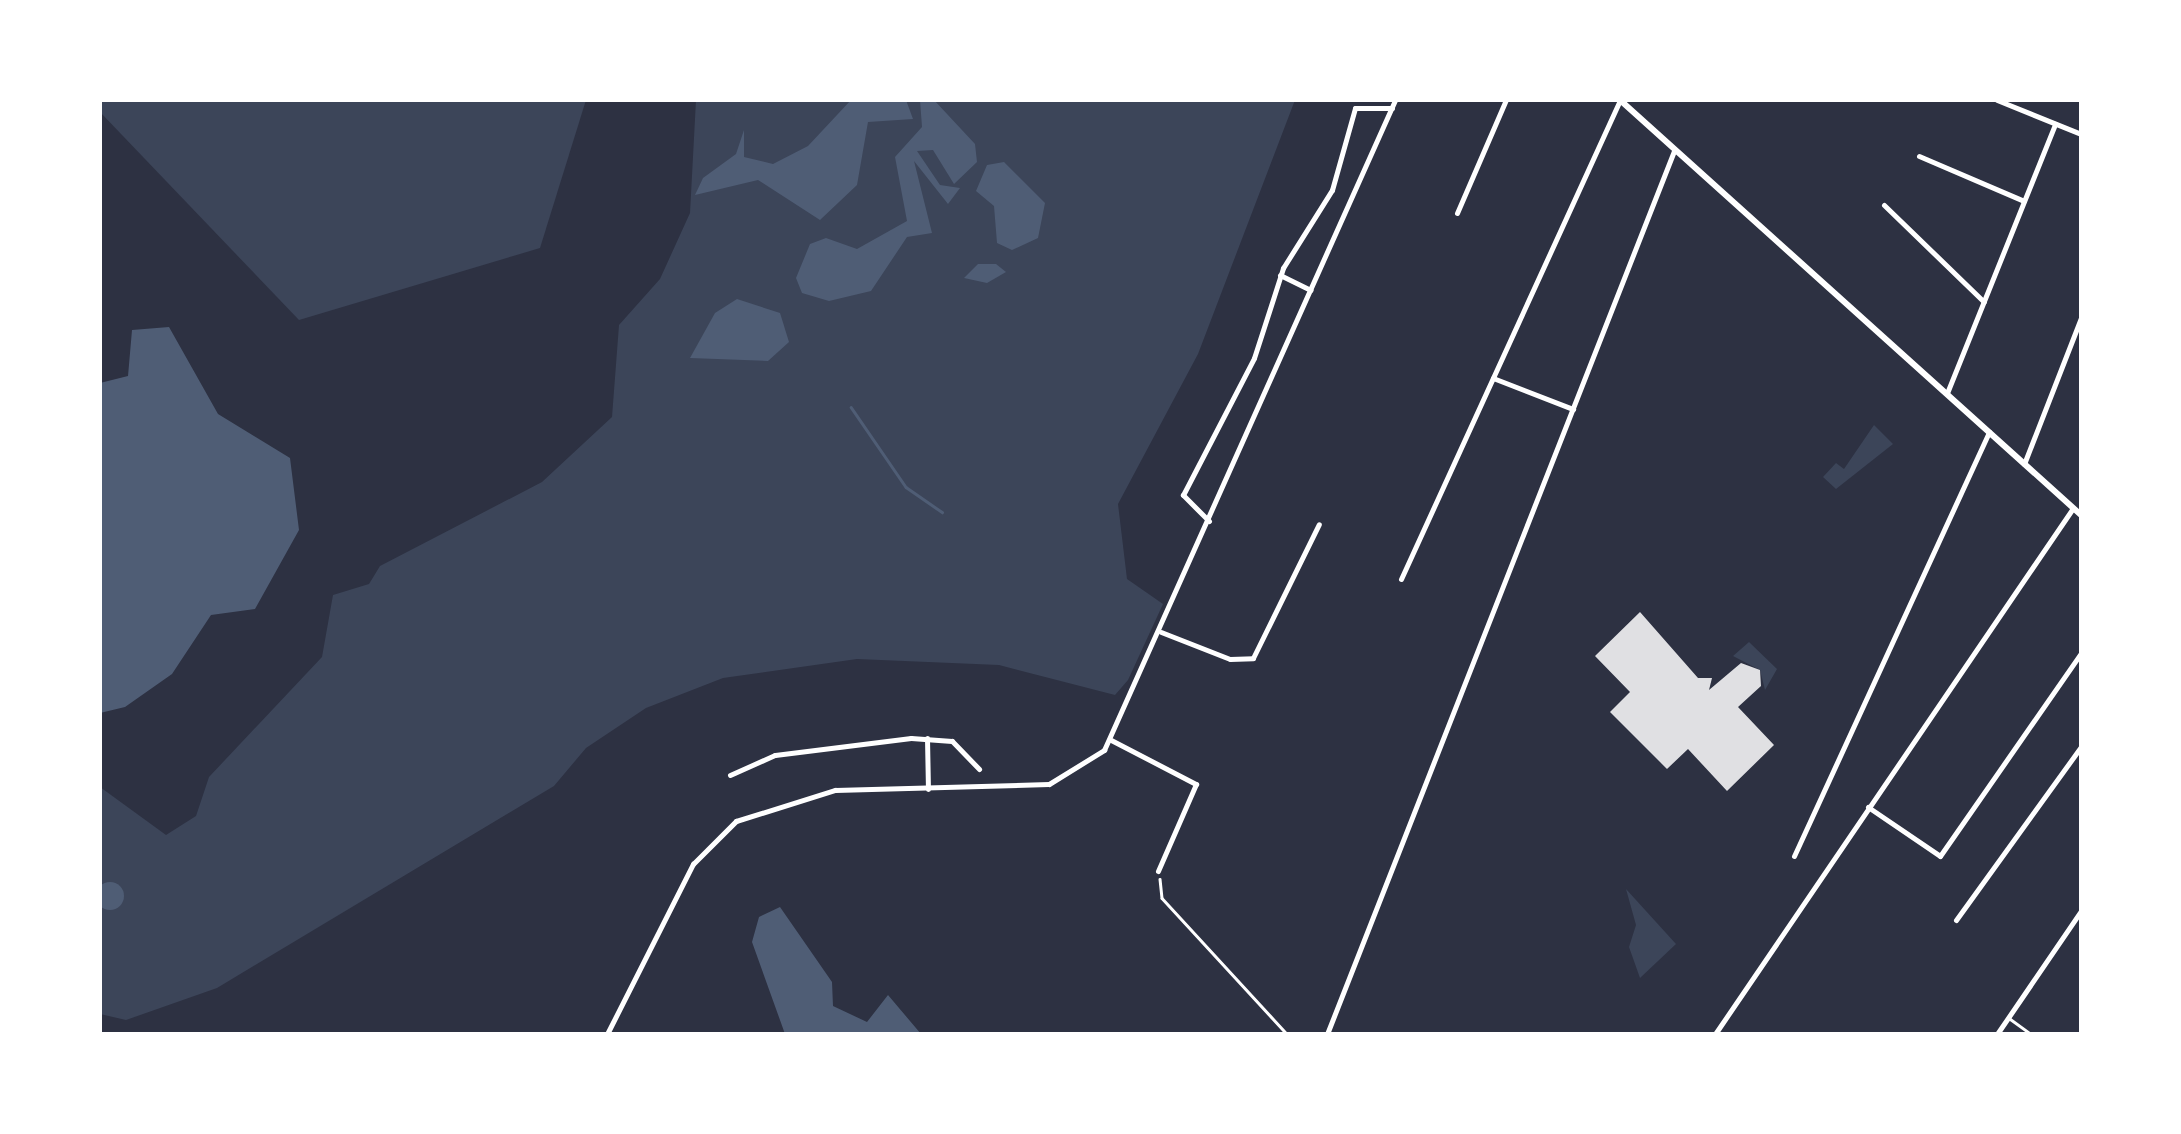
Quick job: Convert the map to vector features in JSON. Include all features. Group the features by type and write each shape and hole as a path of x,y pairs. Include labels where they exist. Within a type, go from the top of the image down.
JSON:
{"main road":[{"path":"1620,100 2081,515"}],"street":[{"path":"607,1034 683,882 721,831 803,795 1060,781 1110,740 1396,100"},
{"path":"1457,214 1506,100"},
{"path":"1401,579 1620,100"},
{"path":"1998,100 2081,134"},
{"path":"1208,521 1184,495 1254,358 1280,275 1332,190 1356,108 1392,108"},
{"path":"1947,393 2055,124"},
{"path":"1327,1034 1674,151"},
{"path":"1919,156 2024,201"},
{"path":"1884,205 1984,302"},
{"path":"1280,275 1311,290"},
{"path":"2024,464 2081,318"},
{"path":"1493,378 1573,409"},
{"path":"1794,856 1990,432"},
{"path":"1714,1034 2073,508"},
{"path":"1161,632 1253,658 1320,524"},
{"path":"1868,807 1940,856 2081,653"},
{"path":"927,738 928,789"},
{"path":"730,775 775,755 927,738 958,744 979,769"},
{"path":"1110,740 1196,784 1158,871"},
{"path":"1956,920 2081,747"},
{"path":"1997,1034 2081,910"},
{"path":"729,1034 758,1034"}],"lane":[{"path":"2009,1018 2031,1034"}],"path":[{"path":"1158,871 1162,898 1287,1034"}],"shaded area":[{"path":"100,100 586,100 540,248 299,320 100,112"},
{"path":"696,100 1295,100 1198,354 1118,504 1127,579 1163,604 1128,680 1115,695 999,665 857,659 723,678 646,708 586,748 554,786 217,988 126,1020 100,1014 100,787 166,835 196,816 209,777 322,657 333,595 369,584 380,566 542,482 612,417 619,325 660,279 690,213"},
{"path":"851,100 906,100 913,119 868,122 857,185 820,220 758,180 695,195 703,178 736,154 744,130 744,157 773,164 808,146"},
{"path":"920,100 934,100 975,144 977,162 954,184 933,150 917,151 940,185 960,188 948,204 914,161 932,233 907,237 871,291 829,301 802,293 796,278 810,244 826,238 857,249 907,221 895,157 922,127"},
{"path":"1004,162 1045,203 1038,238 1012,250 997,243 994,206 976,191 987,165"},
{"path":"978,264 996,264 1006,272 987,283 964,278"},
{"path":"737,299 780,313 789,342 768,361 690,358 715,313"},
{"path":"169,327 218,414 290,458 299,530 255,609 211,615 172,674 125,707 100,713 100,383 128,376 132,330"},
{"path":"1874,425 1893,444 1836,489 1823,477 1836,463 1844,469"},
{"path":"1749,642 1777,669 1765,690 1760,670 1733,656"},
{"path":"110,882 120,886 124,896 120,906 110,910 100,906 96,896 100,886"},
{"path":"1626,889 1676,944 1640,978 1629,947 1636,925"},
{"path":"780,907 832,982 833,1006 867,1022 888,995 921,1034 785,1034 752,942 759,917"}],"building":[{"path":"1640,612 1698,678 1712,678 1709,690 1741,663 1760,670 1761,686 1738,707 1774,745 1727,791 1688,749 1667,769 1610,712 1630,692 1595,656"}],"waterway":[{"path":"851,407 906,487 942,512"}]}
